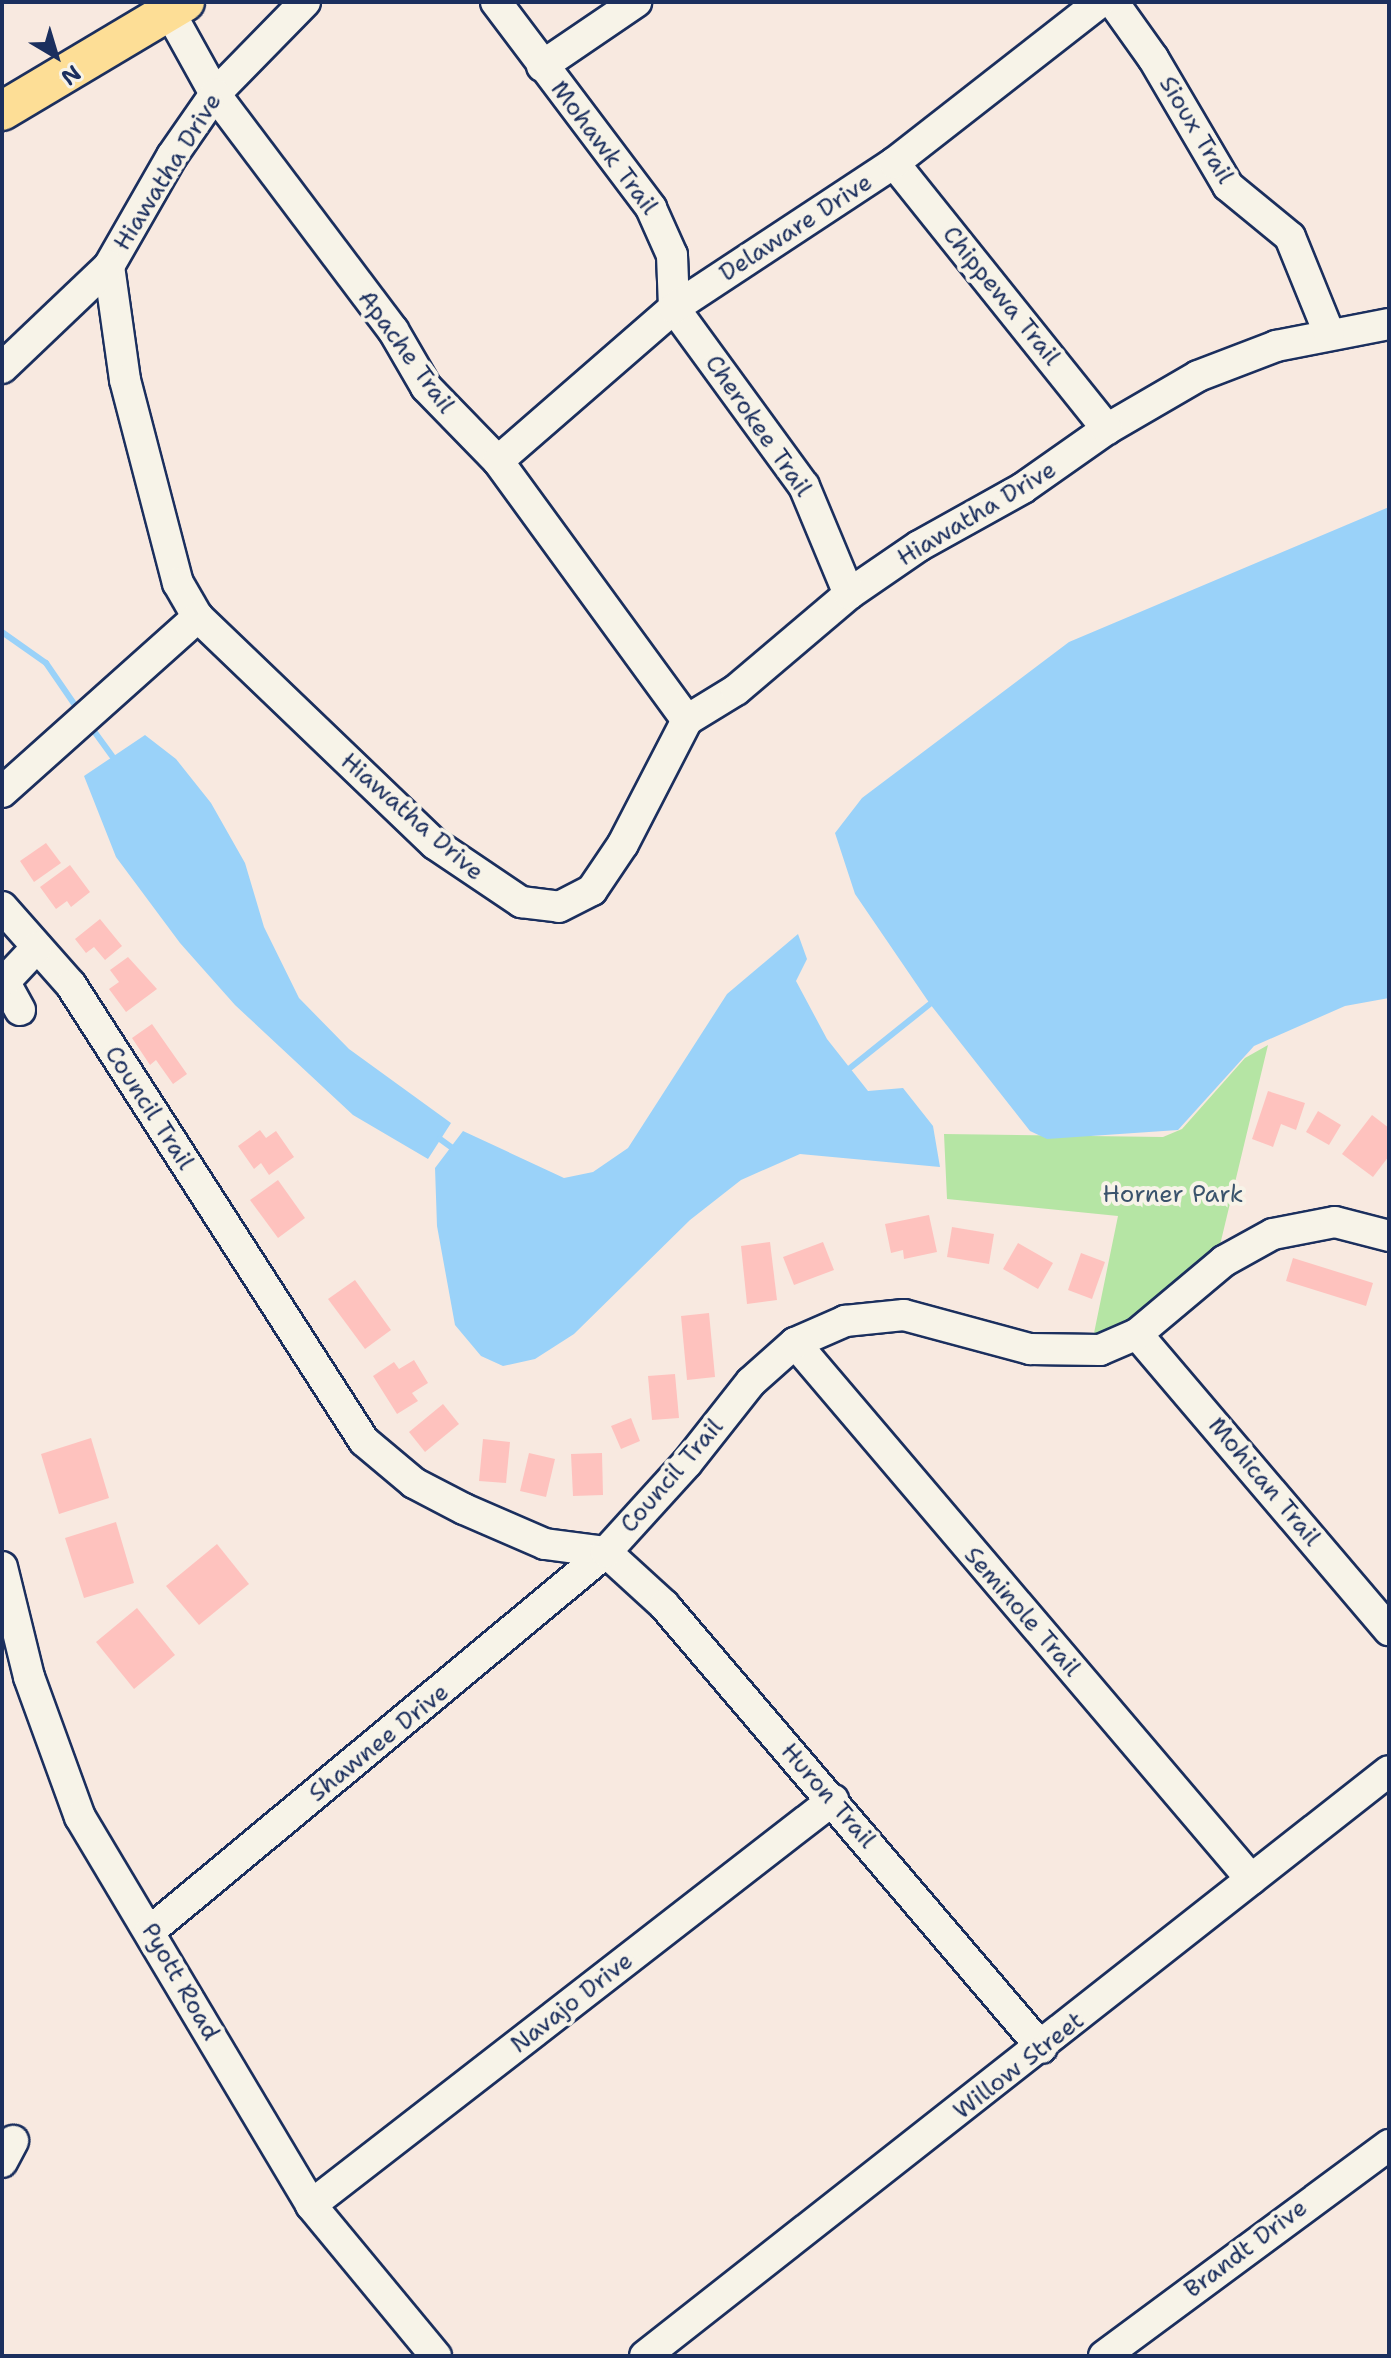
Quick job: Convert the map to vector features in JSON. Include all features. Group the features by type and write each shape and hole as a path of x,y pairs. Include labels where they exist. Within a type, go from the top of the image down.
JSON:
{"main road":[{"path":"2,111 177,7"}],"street":[{"name":"Hiawatha Drive","path":"305,2 215,94 164,168 109,266 125,380 178,583 198,617 435,844 501,892 542,908 578,900 609,868 687,720 736,690 849,594 919,546 1023,488 1107,429 1225,363 1329,333 1389,324"},
{"name":"Mohawk Trail","path":"496,2 658,221 674,264 674,308"},
{"path":"542,66 636,2"},
{"name":"Delaware Drive","path":"498,461 674,308 894,163 1100,2"},
{"name":"Sioux Trail","path":"1113,2 1153,58 1228,186 1290,237 1329,333"},
{"name":"Apache Trail","path":"177,7 215,94 393,330 426,387 498,461 687,720"},
{"name":"Chippewa Trail","path":"894,163 1107,429"},
{"path":"2,368 109,266"},
{"name":"Cherokee Trail","path":"674,308 804,486 849,594"},
{"path":"2,792 198,617"},
{"name":"Council Trail","path":"2,907 71,985 364,1441 414,1483 464,1509 545,1544 606,1552 687,1463 751,1382 795,1343 845,1321 904,1315 1030,1349 1100,1350 1137,1334 1224,1261 1273,1234 1335,1222 1389,1236"},
{"path":"20,1010 8,988 8,978 37,947"},
{"name":"Mohican Trail","path":"1137,1334 1389,1630"},
{"name":"Seminole Trail","path":"795,1343 1251,1879"},
{"name":"Huron Trail","path":"606,1552 664,1605 1042,2048"},
{"name":"Shawnee Drive","path":"150,1931 606,1552"},
{"name":"Pyott Road","path":"2,1567 16,1680 80,1817 311,2205 436,2356"},
{"name":"Willow Street","path":"645,2356 1042,2048 1389,1771"},
{"name":"Navajo Drive","path":"311,2205 833,1800"},
{"name":"Brandt Drive","path":"1104,2356 1389,2145"}],"green space":[{"name":"Horner Park","path":"1268,1045 1220,1245 1112,1333 1093,1338 1118,1216 947,1199 944,1134 1163,1137 1182,1129 1245,1058"}],"water":[{"path":"1389,507 1389,998 1345,1006 1254,1046 1178,1130 1047,1139 1030,1131 930,1004 855,894 835,833 862,798 1069,642"},
{"path":"145,735 176,759 211,803 245,863 264,927 299,998 349,1049 451,1123 428,1159 353,1115 235,1005 180,943 116,857 84,776"},
{"path":"798,934 807,959 796,981 827,1039 868,1091 903,1088 933,1126 940,1167 800,1154 741,1180 690,1220 574,1334 535,1359 503,1366 481,1356 455,1325 437,1226 435,1168 463,1131 564,1178 593,1172 628,1148 727,994"}],"building":[{"path":"46,843 61,863 34,882 20,861"},
{"path":"70,865 90,892 71,907 67,901 56,909 40,887"},
{"path":"100,919 122,946 105,960 94,947 86,953 75,939"},
{"path":"128,957 157,989 126,1012 109,989 119,982 110,970"},
{"path":"152,1024 187,1074 173,1084 156,1060 150,1065 132,1038"},
{"path":"1268,1091 1305,1103 1296,1130 1281,1124 1273,1147 1252,1139"},
{"path":"1318,1111 1341,1125 1329,1145 1306,1132"},
{"path":"1372,1115 1389,1128 1389,1156 1373,1177 1342,1154"},
{"path":"260,1130 266,1138 276,1131 294,1157 269,1175 261,1163 254,1169 238,1146"},
{"path":"278,1180 305,1218 278,1238 250,1200"},
{"path":"929,1215 937,1252 904,1259 903,1250 891,1253 885,1224"},
{"path":"952,1227 994,1234 989,1264 947,1257"},
{"path":"770,1242 777,1300 747,1304 741,1246"},
{"path":"823,1242 834,1270 794,1285 783,1257"},
{"path":"1018,1243 1053,1263 1038,1289 1003,1269"},
{"path":"1081,1253 1105,1262 1092,1299 1068,1290"},
{"path":"1293,1258 1373,1283 1366,1306 1286,1281"},
{"path":"355,1280 391,1330 365,1349 328,1299"},
{"path":"709,1313 715,1377 687,1380 681,1316"},
{"path":"414,1360 428,1383 412,1393 418,1401 397,1414 373,1376 394,1362 399,1369"},
{"path":"675,1374 679,1418 652,1420 648,1376"},
{"path":"443,1404 459,1424 425,1452 409,1432"},
{"path":"631,1418 640,1441 621,1449 611,1426"},
{"path":"91,1438 109,1498 59,1514 41,1454"},
{"path":"483,1439 510,1442 506,1483 479,1481"},
{"path":"529,1453 555,1459 546,1497 520,1491"},
{"path":"602,1453 603,1495 573,1496 571,1454"},
{"path":"116,1522 134,1583 84,1598 65,1538"},
{"path":"217,1544 249,1584 199,1625 166,1586"},
{"path":"137,1608 175,1655 134,1689 96,1642"}],"waterway":[{"path":"2,632 46,663 79,711"},
{"path":"91,727 112,756"},
{"path":"850,1068 930,1004"},
{"path":"440,1139 451,1147"}]}
